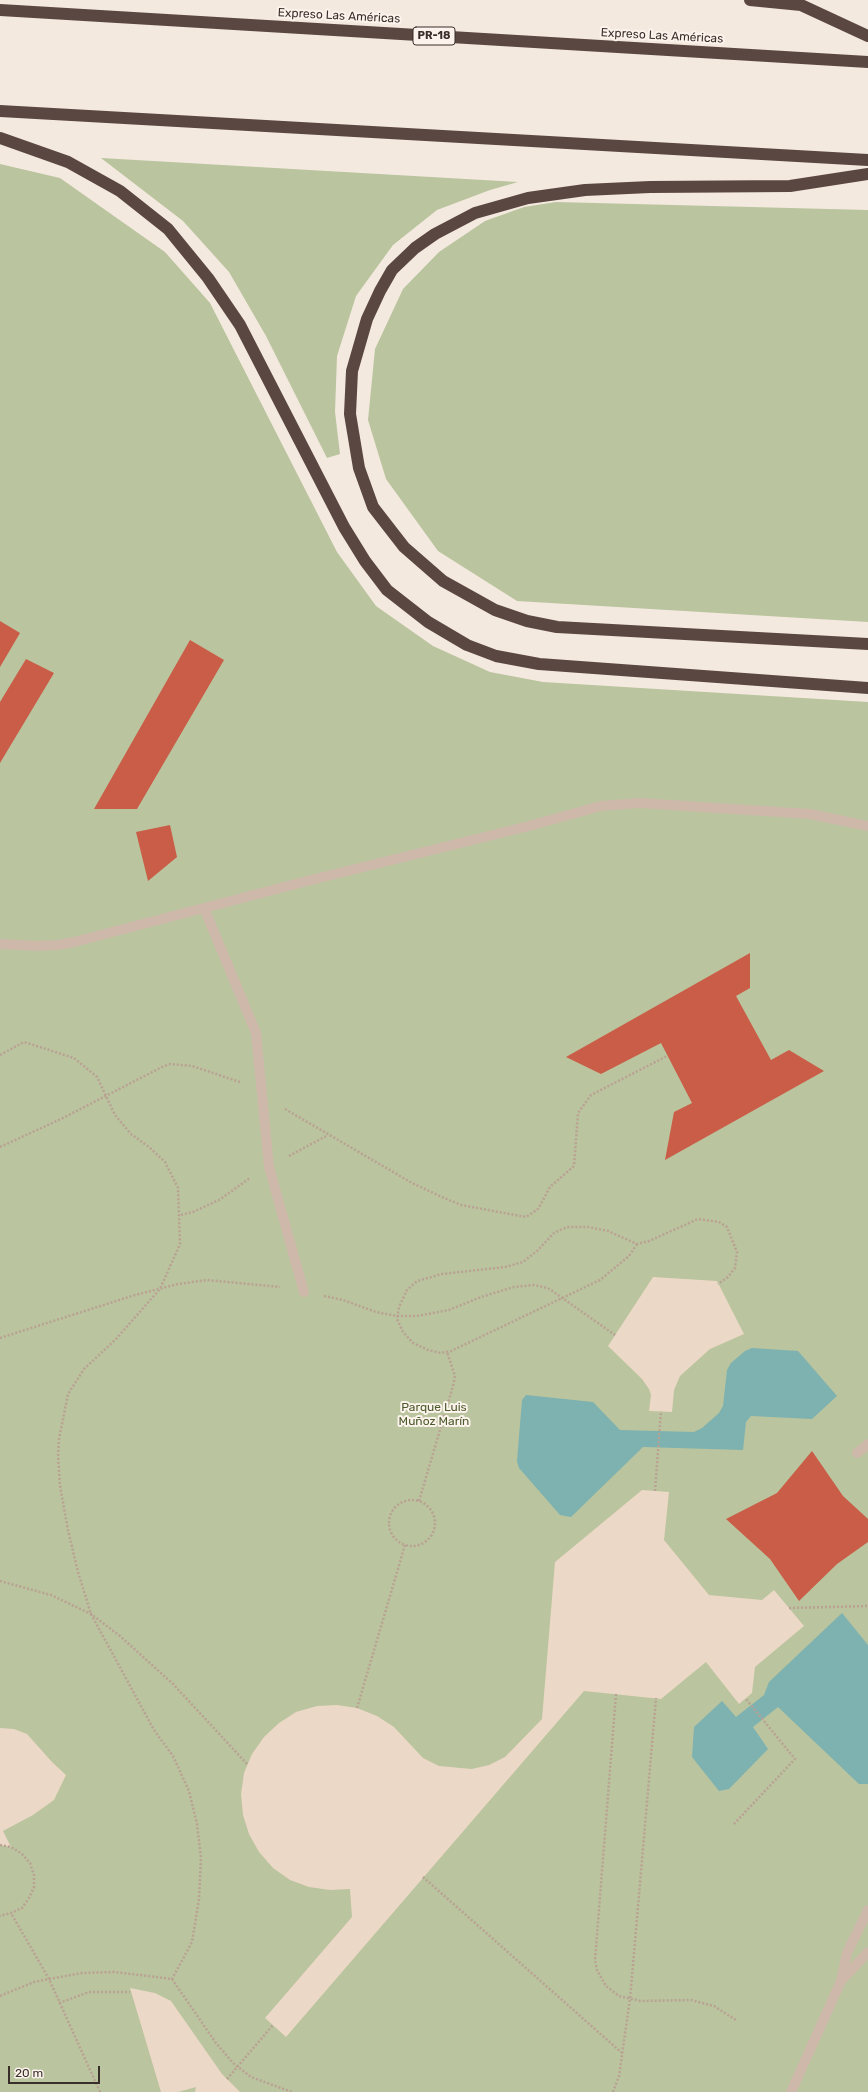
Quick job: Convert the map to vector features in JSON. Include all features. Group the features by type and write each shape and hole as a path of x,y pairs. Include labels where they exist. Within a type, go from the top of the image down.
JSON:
{"highway":[{"path":"750,0 801,5 868,36"},
{"name":"Expreso Las Américas","path":"0,10 868,62"},
{"path":"0,111 868,160"},
{"path":"0,138 68,162 120,191 168,228 208,278 240,325 344,527 365,561 388,590 428,622 474,648 496,656 539,664 868,688"},
{"path":"868,174 790,186 650,187 585,190 528,198 475,213 434,234 415,248 392,270 367,319 358,349 352,371 350,414 359,468 373,507 404,547 443,581 495,610 527,621 557,627 868,644"}],"lane":[{"path":"0,944 15,946 58,945 529,826 601,806 640,803 810,814 868,826"},
{"path":"204,908 256,1033 269,1167 304,1292"},
{"path":"857,1453 868,1444"},
{"path":"791,2092 840,1981 847,1953 868,1910"},
{"path":"840,1981 868,1952"}],"path":[{"path":"0,1055 24,1042 74,1058 97,1077 115,1115 131,1134 149,1146 165,1162 178,1188 181,1225 180,1244 160,1289 116,1339 84,1369 68,1394 59,1439 60,1486 78,1572 91,1614 154,1730 173,1756 189,1791 197,1824 201,1864 199,1899 192,1942 172,1978"},
{"path":"0,1148 170,1064 192,1066 233,1078 412,1183 461,1205 526,1217 538,1209 550,1188 574,1166 578,1113 588,1099 600,1089 667,1056"},
{"path":"637,1244 629,1256 600,1280 441,1354 412,1343 403,1332 397,1319 399,1307 407,1290 417,1281 442,1274 505,1267 523,1262 554,1233 568,1227 588,1227 608,1231 637,1244 649,1241 698,1218 719,1222 727,1228 737,1252 735,1268 728,1277 718,1284"},
{"path":"419,1501 455,1376 447,1352"},
{"path":"655,1491 661,1412"},
{"path":"409,1500 419,1501 428,1506 434,1515 435,1526 432,1536 425,1543 415,1546 405,1545 396,1540 390,1531 389,1521 392,1511 400,1504 409,1500"},
{"path":"358,1708 405,1545"},
{"path":"0,1581 51,1595 91,1614 120,1636 173,1684 248,1765"},
{"path":"789,1608 868,1606"},
{"path":"616,1694 595,1960 598,1970 606,1986 619,1996 641,2001 691,2000 714,2006 736,2020"},
{"path":"613,2092 619,2076 630,1999 656,1698"},
{"path":"734,1824 795,1760 746,1699"},
{"path":"0,1845 12,1847 22,1854 30,1863 34,1875 34,1887 22,1908 0,1916"},
{"path":"423,1877 622,2054"},
{"path":"11,1913 49,1980 100,2092"},
{"path":"0,1996 34,1982 82,1973 115,1972 172,1978 216,2043 237,2067 251,2077 292,2092"},
{"path":"59,2004 89,1992 130,1992"},
{"path":"227,2079 273,2025"}],"green space":[{"path":"101,158 518,182 490,190 437,210 393,245 356,296 337,356 335,412 340,454 327,458 266,336 229,272 183,221"},
{"name":"Parque Luis Muñoz Marín","path":"0,164 60,178 165,252 210,303 337,552 376,606 433,646 490,672 543,682 868,702 868,2092 0,2092"},
{"path":"556,202 868,210 868,622 517,601 438,551 386,479 368,420 375,349 403,289 439,252 485,221 524,207"}],"shaded area":[{"path":"653,1277 717,1281 744,1334 710,1349 680,1376 674,1390 672,1412 649,1411 651,1395 649,1389 642,1379 608,1346"},
{"path":"642,1490 669,1492 664,1540 709,1595 762,1600 774,1590 804,1626 755,1667 752,1693 739,1704 706,1662 661,1699 584,1691 286,2037 265,2018 352,1917 350,1889 330,1890 309,1887 290,1880 273,1868 259,1852 249,1834 243,1815 241,1794 244,1773 252,1754 264,1737 279,1723 296,1712 317,1706 337,1705 357,1708 377,1716 394,1727 423,1758 439,1766 472,1769 489,1765 505,1757 542,1719 555,1562"},
{"path":"0,1728 14,1729 27,1734 66,1775 54,1800 33,1815 3,1831 11,1847 0,1845"},
{"path":"130,1988 155,1993 171,2001 222,2074 240,2092 195,2092 196,2087 178,2092 161,2092"}],"water":[{"path":"752,1348 798,1351 837,1396 812,1419 751,1416 746,1422 743,1450 643,1447 571,1517 560,1515 519,1468 517,1461 522,1400 526,1395 593,1402 620,1430 694,1432 702,1428 719,1413 723,1406 727,1370 731,1363 745,1351"},
{"path":"842,1613 868,1645 868,1784 859,1784 778,1707 753,1727 768,1749 729,1789 719,1791 692,1757 694,1727 722,1701 736,1717 764,1695 769,1682"}],"building":[{"path":"0,621 20,633 0,667"},
{"path":"190,640 224,660 137,809 94,809"},
{"path":"26,659 54,673 0,763 0,702"},
{"path":"170,825 177,857 148,881 136,832"},
{"path":"750,953 750,988 736,996 771,1060 789,1050 824,1071 665,1160 674,1112 692,1103 661,1043 601,1074 566,1057"},
{"path":"812,1451 843,1496 868,1519 868,1542 837,1564 799,1601 770,1559 726,1519 777,1493"}]}
